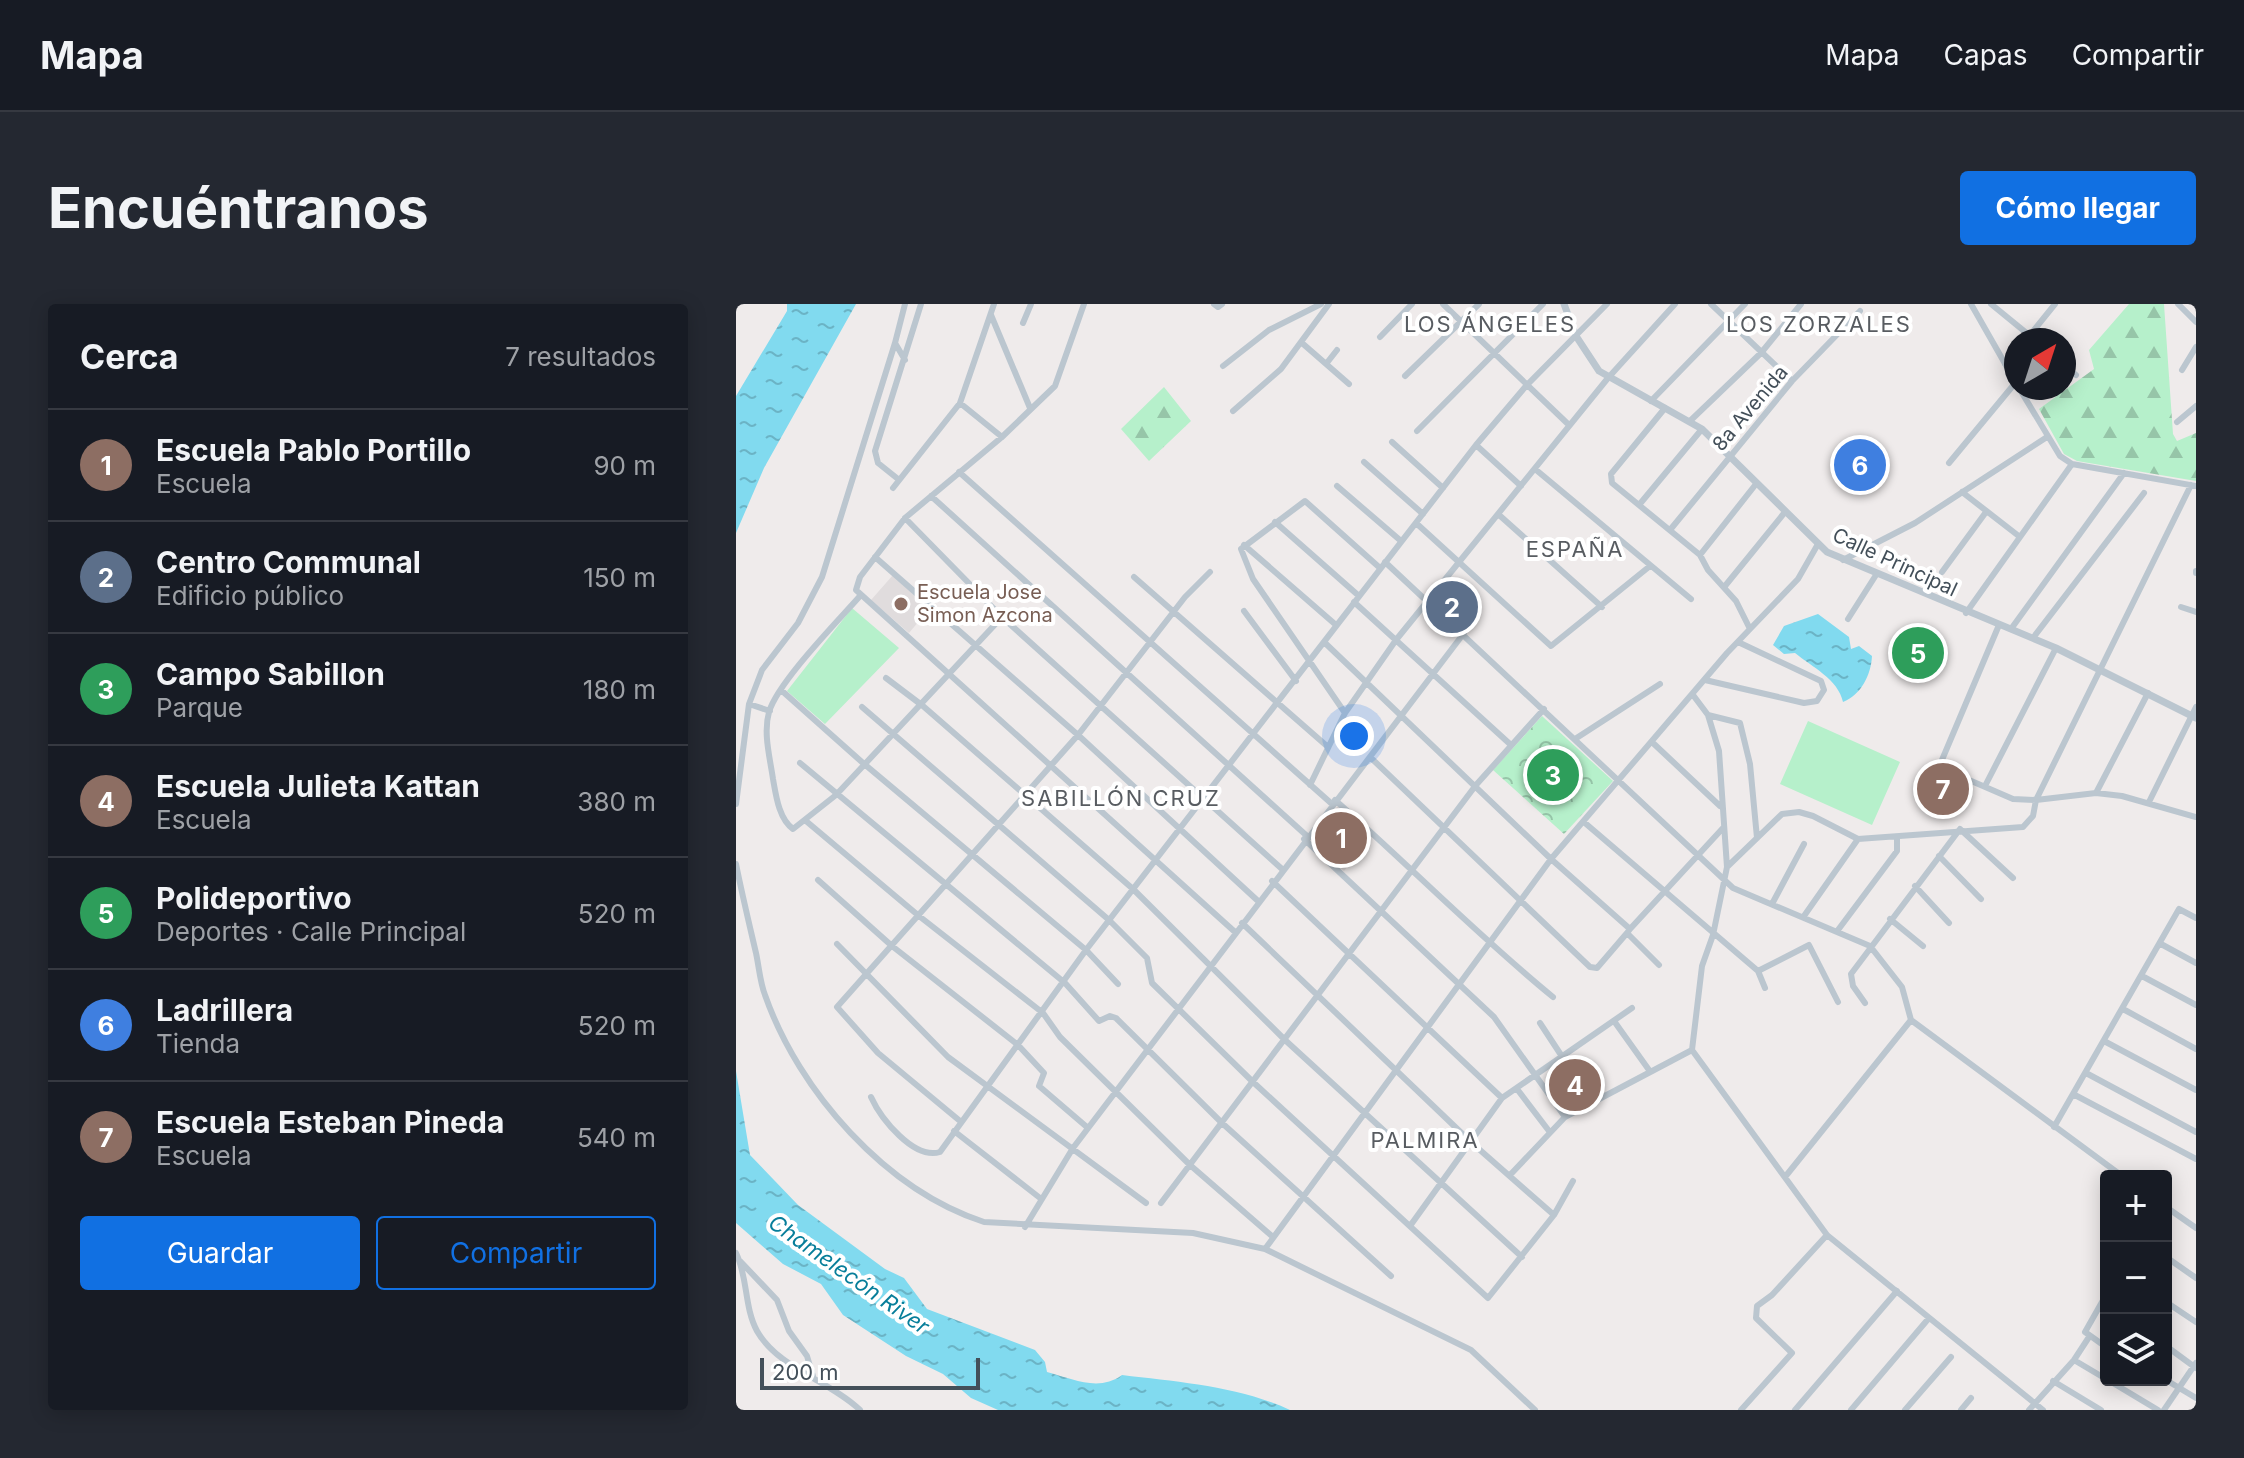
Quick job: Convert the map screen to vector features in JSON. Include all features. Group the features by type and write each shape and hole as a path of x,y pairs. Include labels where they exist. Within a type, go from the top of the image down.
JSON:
{"street":[{"path":"736,804 749,704 762,670 798,623 822,577 905,304"},
{"path":"898,479 878,463 875,451 921,304"},
{"path":"893,488 960,403 994,304"},
{"path":"1023,323 1031,304"},
{"path":"1084,304 1055,386 1002,437 905,518 860,577 856,590 1235,932"},
{"path":"1214,304 1218,307 1222,304"},
{"path":"1223,366 1269,330 1321,304"},
{"path":"1233,411 1281,369 1329,304"},
{"path":"1380,337 1412,304"},
{"path":"1443,304 1569,425"},
{"path":"1405,376 1479,304"},
{"path":"1417,431 1543,304"},
{"name":"Calle Principal","path":"1564,304 1576,336 1592,362 1608,378 1702,429 1818,544 1876,575 2056,648 2194,717"},
{"path":"871,1097 877,1111 925,1154 940,1152 1086,950 1476,445 1526,386 1607,304"},
{"path":"1310,785 1345,713 1396,640 1608,378 1675,304"},
{"path":"1711,304 1792,381"},
{"path":"1651,401 1745,304"},
{"path":"1690,421 1761,353 1801,304"},
{"path":"1971,304 2004,362"},
{"path":"1991,304 2019,328"},
{"path":"2037,328 2055,304"},
{"path":"2178,304 2196,322"},
{"name":"8a Avenida","path":"1670,530 1792,381 1860,311"},
{"path":"991,315 1030,408"},
{"path":"895,343 905,361"},
{"path":"1302,343 1349,384"},
{"path":"2182,370 2196,347"},
{"path":"1326,364 1337,350"},
{"path":"1949,463 2004,399"},
{"path":"1727,867 1782,814 1790,811 1813,816 1858,839 1960,829 2023,827 2033,816 2036,800 2194,486 2072,464 2047,437 2026,400"},
{"path":"960,403 1002,437"},
{"path":"2177,422 2196,406"},
{"path":"1665,408 1611,474 1612,483 1700,555 1708,570 1725,586 1750,629"},
{"path":"1639,505 1702,429"},
{"path":"1843,560 1915,523 2047,437"},
{"path":"1392,442 1443,488"},
{"path":"1476,445 1521,486"},
{"path":"1364,462 1423,514"},
{"path":"1966,613 2072,464"},
{"path":"1535,469 1691,599"},
{"path":"959,472 1253,736 1414,869 1488,942 1553,997"},
{"path":"2011,629 2124,473"},
{"path":"1700,555 1756,484"},
{"path":"1337,486 1401,541"},
{"path":"1962,492 2020,537"},
{"path":"2033,638 2144,493"},
{"path":"931,496 1305,838 1494,1017 1565,1117"},
{"path":"1345,713 1253,579 1241,549 1305,501 1429,600 1733,888 1870,946 1902,987 1911,1020 2114,1170"},
{"path":"1725,586 1785,512"},
{"path":"1942,572 1986,512"},
{"path":"1498,514 1602,607"},
{"path":"905,518 1002,617 1282,869"},
{"path":"1275,522 1396,640 1511,745"},
{"path":"1416,523 1551,646 1650,566"},
{"path":"1265,1249 1425,1026 1551,859 1738,642 1798,579 1818,544"},
{"path":"1244,545 1336,625"},
{"path":"875,557 1078,735 1258,901"},
{"path":"960,1121 878,1053 837,1007 1078,735 1173,613 1210,572"},
{"path":"1848,619 1876,575"},
{"path":"1134,577 1328,747"},
{"path":"860,596 781,690 770,711 768,740 777,798 790,827 806,821 836,795 863,763 923,706 1002,617"},
{"path":"2181,607 2196,612"},
{"path":"1244,611 1296,681"},
{"path":"1999,625 1939,767 2013,799 2036,800 2096,793 2149,802 2196,817"},
{"path":"1025,1227 1073,1148 1148,1052 1272,881 1464,633"},
{"path":"1324,642 1628,931 1659,965"},
{"path":"1705,680 1804,703 1817,701 1824,690 1821,681 1738,642"},
{"path":"1985,786 2056,648"},
{"path":"886,678 923,706 1133,889 1285,1040 1522,1257"},
{"path":"1575,739 1660,684"},
{"path":"781,690 1086,950 1118,984"},
{"path":"2096,793 2148,693"},
{"path":"1693,695 1708,715 1719,751 1720,806 1727,867 1713,935 1702,966 1692,1050 1827,1235 2043,1410"},
{"path":"749,704 770,711"},
{"path":"862,707 1109,920 1145,955 1149,980 1253,1082 1488,1298 1554,1215 1573,1181"},
{"path":"2149,802 2194,717 2196,707"},
{"path":"1161,1203 1476,785 1544,709"},
{"path":"1708,715 1740,723 1750,764 1757,838"},
{"path":"1653,743 1720,806"},
{"path":"1370,757 1590,967 1597,968 1723,828"},
{"path":"800,763 1065,983 1099,1021 1113,1016 1222,1123 1391,1276"},
{"path":"806,821 919,916 1043,1013 1060,1037 1190,1165 1273,1237"},
{"path":"1585,823 1758,971 1765,988"},
{"path":"1865,1003 1850,976 1960,829"},
{"path":"1960,829 2013,878"},
{"path":"1838,930 1897,851 1897,837"},
{"path":"1804,916 1858,839"},
{"path":"1772,904 1804,844"},
{"path":"1939,856 1981,899"},
{"path":"736,864 764,993 779,1028 837,1119 864,1149 908,1185 954,1212 984,1222 1025,1227 1193,1233 1265,1249 1471,1350 1535,1410"},
{"path":"818,880 892,946 1018,1045 1044,1073 1038,1084 1042,1089 1088,1128"},
{"path":"1272,881 1502,1098"},
{"path":"1915,886 1949,923"},
{"path":"2054,1127 2179,909 2196,918"},
{"path":"1890,919 1923,946"},
{"path":"1242,923 1472,1143 1554,1215"},
{"path":"837,944 929,1040 1146,1203"},
{"path":"2161,944 2196,963"},
{"path":"1758,971 1809,945 1838,1002"},
{"path":"2142,976 2196,1005"},
{"path":"1410,1226 1502,1098 1632,1008"},
{"path":"2123,1009 2196,1049"},
{"path":"1785,1177 1911,1020"},
{"path":"1614,1021 1649,1070"},
{"path":"1540,1023 1563,1058"},
{"path":"2104,1041 2196,1090"},
{"path":"1510,1175 1565,1117 1692,1050"},
{"path":"2086,1073 2196,1132"},
{"path":"1517,1089 1549,1131"},
{"path":"2073,1094 2196,1159"},
{"path":"954,1131 1040,1198"},
{"path":"2172,1211 2195,1226"},
{"path":"1741,1410 1792,1353 1756,1318 1757,1306 1772,1295 1827,1235"},
{"path":"736,1253 759,1334 775,1352 860,1410"},
{"path":"740,1261 777,1300 789,1331 807,1356 813,1376"},
{"path":"2172,1261 2196,1278"},
{"path":"1795,1410 1897,1291"},
{"path":"2172,1306 2196,1322"},
{"path":"2100,1308 2085,1332 2100,1343"},
{"path":"1851,1410 1929,1318"},
{"path":"2029,1410 2074,1360 2089,1337"},
{"path":"2119,1386 2161,1410 2181,1389 2195,1366 2172,1350"},
{"path":"1905,1410 1951,1357"},
{"path":"2074,1360 2100,1375"},
{"path":"2053,1381 2101,1410"},
{"path":"2172,1384 2196,1398"},
{"path":"1961,1410 1971,1398"}],"shaded area":[{"name":"Escuela Jose Simon Azcona","path":"893,575 930,608 909,633 871,600"},
{"path":"1338,806 1372,836 1344,871 1310,840"}],"green space":[{"path":"2129,304 2164,304 2173,434 2177,441 2196,433 2196,481 2077,461 2064,454 2039,409 2051,400 2076,400 2076,382 2094,369 2089,350"},
{"path":"1164,387 1191,421 1149,461 1121,429"},
{"path":"852,608 899,648 825,724 787,691"},
{"path":"1542,716 1613,781 1564,834 1493,770"},
{"path":"1808,721 1900,762 1872,825 1780,784"},
{"path":"1587,1076 1595,1076 1600,1085 1598,1092 1587,1094 1582,1089 1582,1081"}],"water":[{"path":"787,304 856,304 764,468 736,533 736,396 787,311"},
{"path":"1818,614 1849,637 1851,649 1859,646 1872,656 1864,684 1855,695 1843,702 1836,687 1824,674 1795,653 1784,654 1773,645 1784,626"},
{"name":"Chamelecón River","path":"736,1071 750,1155 798,1205 885,1269 904,1278 927,1309 1035,1350 1045,1362 1047,1372 1076,1381 1104,1383 1122,1375 1186,1383 1250,1395 1290,1410 998,1410 971,1398 943,1374 906,1356 843,1315 821,1284 783,1264 736,1223"}],"place":[{"name":"Ladrillera","path":"1860,465"},
{"name":"Escuela Jose Simon Azcona","path":"901,604"},
{"name":"Centro Communal","path":"1452,607"},
{"name":"Polideportivo","path":"1918,653"},
{"name":"Campo Sabillon","path":"1553,775"},
{"name":"Escuela Esteban Pineda","path":"1943,789"},
{"name":"Escuela Pablo Portillo","path":"1341,838"},
{"name":"Escuela Julieta Kattan","path":"1575,1085"}],"district":[{"name":"LOS ÁNGELES","path":"1490,324"},
{"name":"LOS ZORZALES","path":"1819,324"},
{"name":"ESPAÑA","path":"1575,549"},
{"name":"SABILLÓN CRUZ","path":"1121,798"},
{"name":"PALMIRA","path":"1425,1140"}]}
